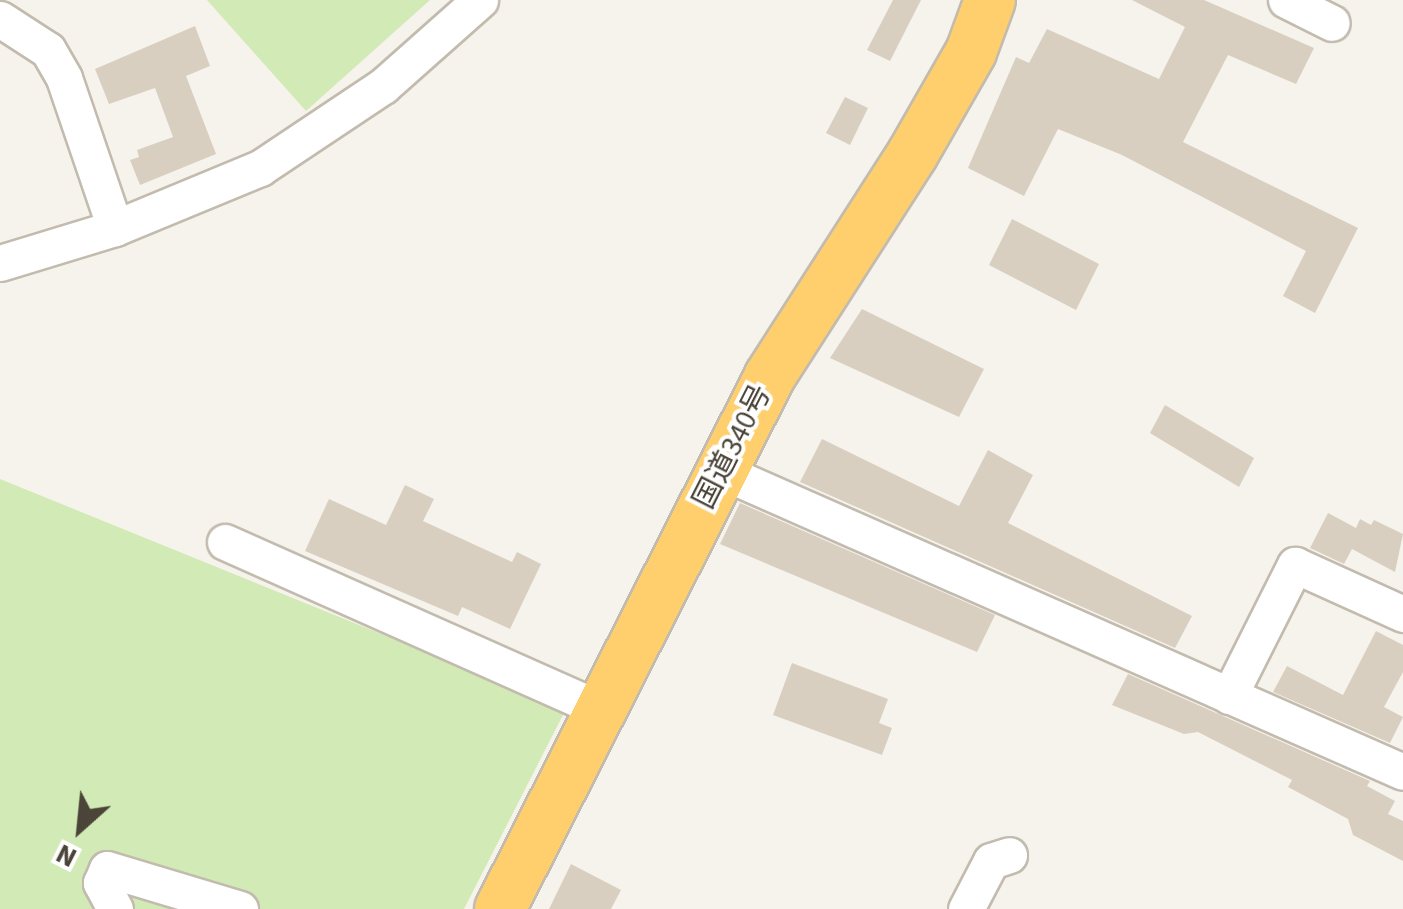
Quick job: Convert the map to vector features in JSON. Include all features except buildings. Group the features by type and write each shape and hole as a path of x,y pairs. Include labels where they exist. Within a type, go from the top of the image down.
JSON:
{"highway":[{"name":"国道340号","path":"500,909 598,708 770,376 922,138 971,52 990,0"}],"street":[{"path":"0,263 115,228 260,168 317,134 480,0"},
{"path":"1286,0 1332,23"},
{"path":"0,19 48,50 64,78 115,228"},
{"path":"721,471 1403,772"},
{"path":"226,542 598,708"},
{"path":"1228,696 1295,564 1403,614"},
{"path":"966,909 991,861 1008,855"},
{"path":"115,909 101,883 107,869 240,909"}],"green space":[{"path":"207,0 430,0 306,111"},
{"path":"0,479 566,709 464,909 0,909"}]}
